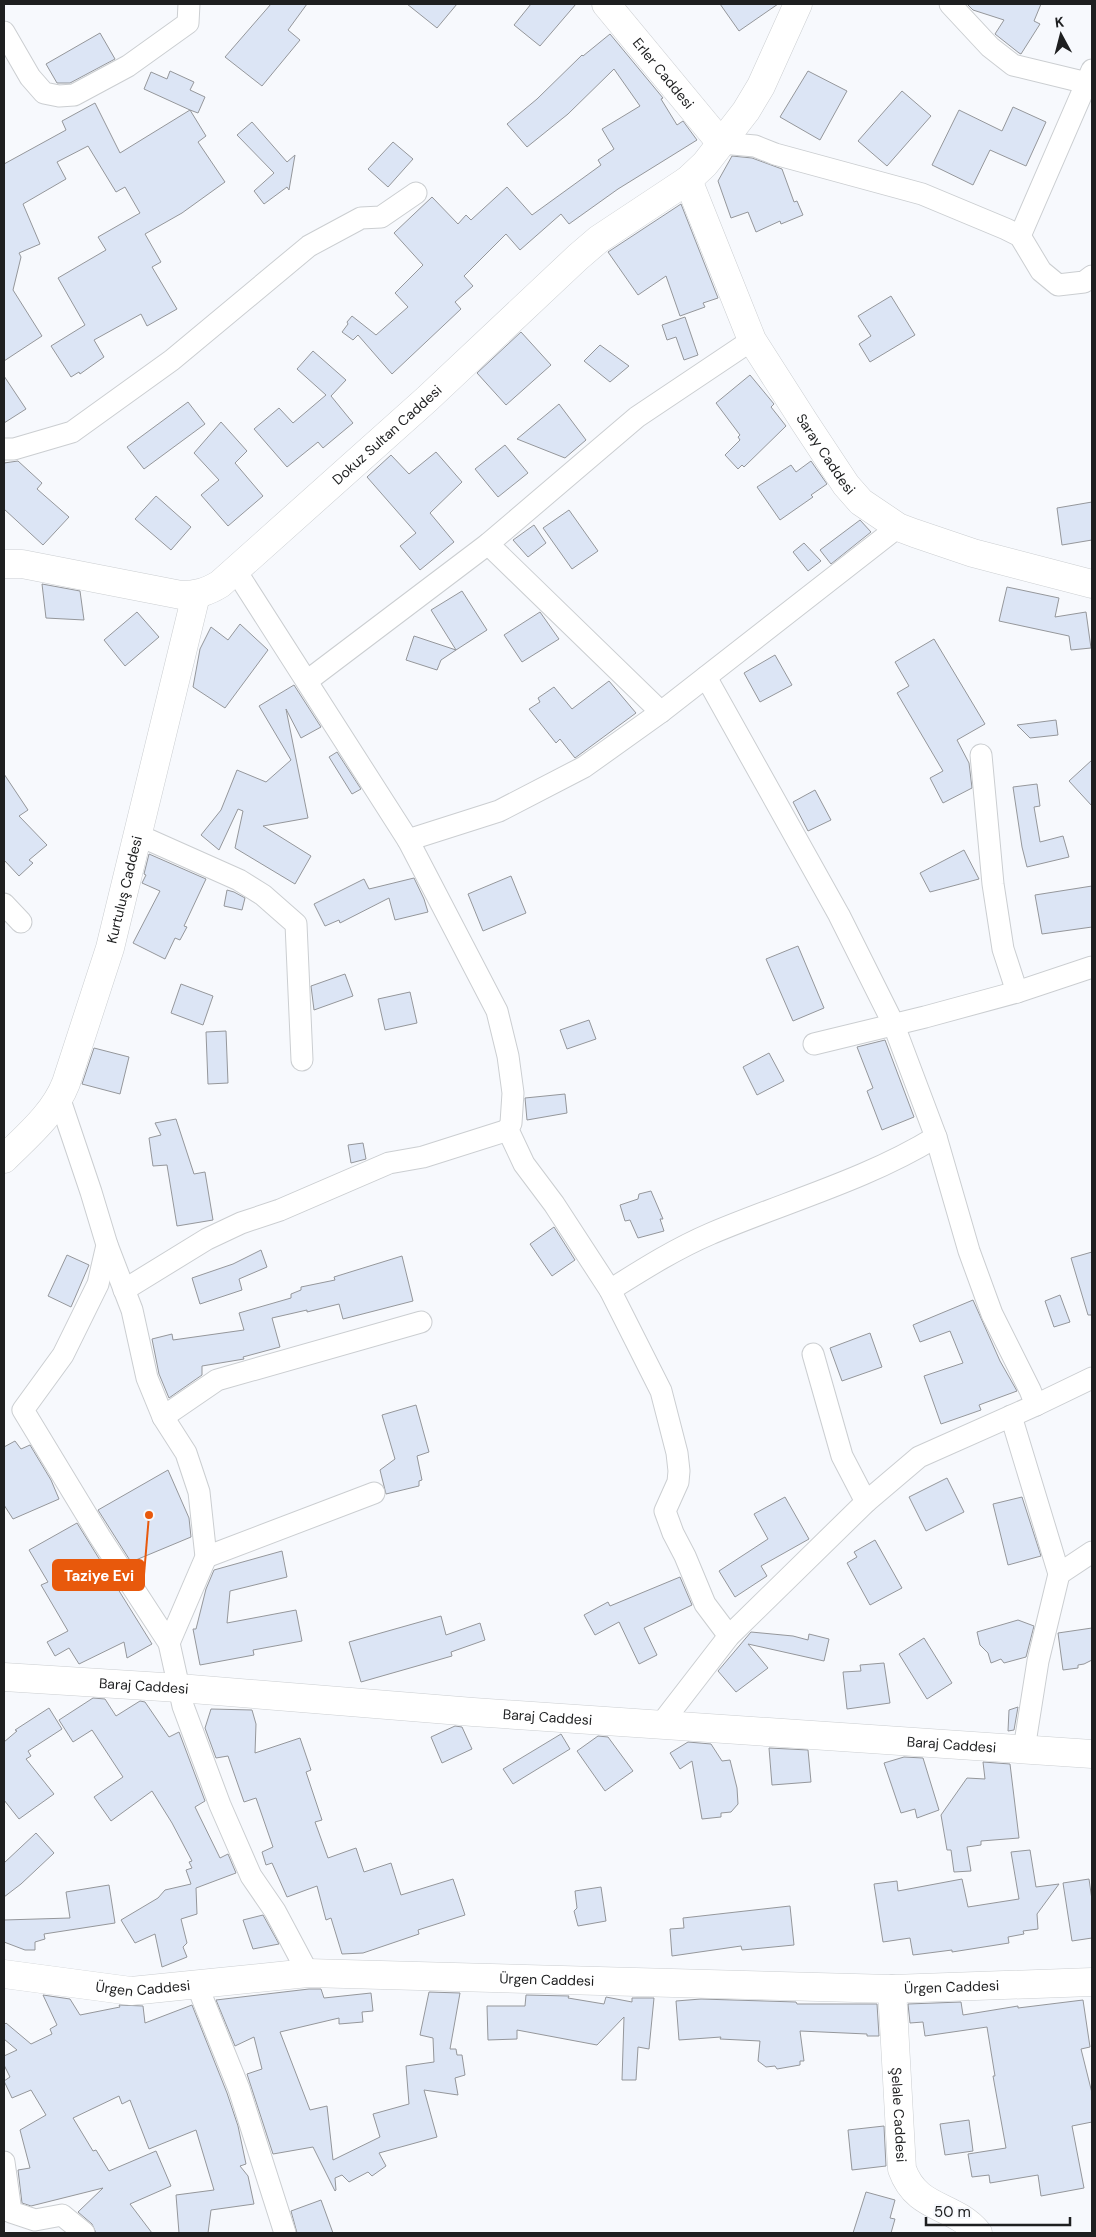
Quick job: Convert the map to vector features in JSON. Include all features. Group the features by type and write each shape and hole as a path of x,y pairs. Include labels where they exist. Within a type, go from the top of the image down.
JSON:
{"street":[{"path":"4,32 30,78 44,93 59,96 74,95 128,66 188,23 189,4"},
{"name":"Erler Caddesi","path":"606,4 721,143"},
{"name":"Dokuz Sultan Caddesi","path":"196,595 209,591 236,571 428,399 599,239 688,180 704,164 746,111 761,86 798,4"},
{"path":"950,4 990,48 1013,65 1090,77 1020,236"},
{"path":"721,143 755,146 775,154 922,194 1020,236 1041,271 1058,285 1084,282 1092,276"},
{"name":"Saray Caddesi","path":"688,180 752,340 765,363 846,485 862,502 898,527 973,553 1092,584"},
{"path":"4,449 14,449 72,432 172,360 309,246 360,218 381,217 416,193"},
{"path":"307,681 488,544 637,417 752,340"},
{"path":"408,840 499,811 584,767 661,712 898,527"},
{"path":"488,544 661,712"},
{"path":"4,564 22,564 181,595 196,595"},
{"path":"236,571 408,840 497,1011 508,1056 513,1093 511,1123 508,1130 524,1164 554,1204 610,1290 661,1391 674,1437 679,1471 678,1482 665,1511 705,1604 729,1636"},
{"name":"Kurtuluş Caddesi","path":"4,1159 60,1100 79,1047 110,948 138,835 153,764 196,595"},
{"path":"706,677 835,907 893,1023 936,1137 969,1252 992,1314 1036,1406"},
{"path":"982,755 994,893 1003,949 1017,992"},
{"path":"138,835 239,880 263,894 296,924 302,1060"},
{"path":"4,904 21,922"},
{"path":"814,1044 1017,992 1092,968"},
{"path":"60,1100 107,1245 132,1310 146,1378 162,1417 186,1453 199,1492 206,1557 169,1643"},
{"path":"124,1290 207,1239 241,1223 280,1210 389,1163 423,1157 508,1130"},
{"path":"610,1290 708,1235 881,1166 909,1153 936,1137"},
{"path":"107,1245 98,1284 63,1355 23,1410 95,1530 169,1643 183,1706 220,1805 251,1876 275,1911 308,1973"},
{"path":"162,1417 217,1380 421,1322"},
{"path":"813,1354 842,1456 866,1502"},
{"path":"661,1724 729,1636 866,1502 919,1457 1036,1406 1092,1378"},
{"path":"1011,1416 1059,1574 1038,1661 1024,1749"},
{"path":"206,1557 374,1493"},
{"path":"1059,1574 1092,1552"},
{"name":"Baraj Caddesi","path":"4,1677 179,1688 473,1712 1092,1754"},
{"name":"Ürgen Caddesi","path":"4,1974 131,1991 308,1973 892,1989 1092,1982"},
{"path":"197,1985 239,2089 285,2233"},
{"name":"Şelale Caddesi","path":"892,1989 902,2169 909,2184 920,2197 960,2217 978,2233"},
{"path":"4,2162 7,2214 35,2220 62,2216 84,2233"}],"building":[{"path":"271,4 307,4 288,30 300,40 262,86 225,57"},
{"path":"407,4 457,4 437,28"},
{"path":"531,4 576,4 540,46 514,25"},
{"path":"720,4 778,4 739,31"},
{"path":"967,4 1041,4 1034,21 1040,24 1021,54 995,34 1004,20 973,10"},
{"path":"100,33 115,59 70,83 57,83 46,64"},
{"path":"610,34 663,98 661,99 677,125 683,121 697,140 618,189 569,224 561,214 520,250 506,234 464,276 473,286 455,302 461,309 392,374 358,335 353,340 342,332 352,316 376,335 408,307 395,293 423,265 394,233 432,197 458,224 466,215 471,220 507,187 532,215 601,165 598,160 614,149 602,129 640,106 614,69 568,114 527,147 507,124 537,99 582,55"},
{"path":"170,71 194,82 190,90 205,97 198,113 144,89 151,72 167,79"},
{"path":"808,71 847,91 820,140 780,117"},
{"path":"902,91 931,116 887,166 858,141"},
{"path":"95,103 120,153 190,110 206,136 198,142 225,182 182,213 145,234 161,262 152,267 177,309 147,326 141,314 94,340 104,357 80,374 79,372 71,377 51,346 85,325 58,278 106,250 98,237 140,213 125,187 116,192 88,146 57,162 66,179 23,204 40,244 19,253 21,257 13,290 42,336 4,361 4,164 66,130 62,121"},
{"path":"1013,107 1046,122 1026,166 990,150 973,185 932,165 959,110 1002,131"},
{"path":"252,122 287,162 295,155 289,190 287,187 264,204 254,191 274,173 237,135"},
{"path":"393,142 413,159 388,187 368,169"},
{"path":"732,156 752,158 782,169 794,202 797,201 803,215 781,224 780,221 756,232 748,212 731,218 718,181"},
{"path":"681,204 718,298 703,303 705,307 680,316 666,276 638,295 608,252"},
{"path":"891,296 915,335 870,362 859,344 871,336 858,316"},
{"path":"685,317 698,355 684,360 676,337 667,340 662,325"},
{"path":"521,332 551,365 506,405 477,373"},
{"path":"600,345 629,366 610,382 584,361"},
{"path":"313,351 346,380 331,396 353,423 323,448 318,442 287,467 254,429 279,408 293,423 326,395 297,369"},
{"path":"750,375 774,404 771,407 786,426 744,467 742,465 738,469 725,455 740,440 738,437 740,435 716,403"},
{"path":"4,376 26,409 4,423"},
{"path":"188,402 205,424 144,469 127,447"},
{"path":"559,404 586,440 565,458 517,439"},
{"path":"221,422 247,451 235,463 263,496 228,526 201,495 219,480 194,453"},
{"path":"505,445 528,473 498,497 475,469"},
{"path":"436,452 462,482 430,513 454,542 420,570 400,546 416,533 367,477 391,455 409,474"},
{"path":"18,461 42,483 37,489 69,517 43,545 4,509 4,463"},
{"path":"811,461 827,484 811,495 813,497 780,520 757,487 791,465 796,472"},
{"path":"156,496 191,527 171,550 135,519"},
{"path":"1092,502 1092,540 1062,545 1057,508"},
{"path":"569,510 598,551 572,569 543,528"},
{"path":"860,520 871,532 831,564 820,550"},
{"path":"534,525 546,543 528,557 513,540"},
{"path":"804,543 821,561 808,571 793,552"},
{"path":"42,584 80,591 84,620 46,618"},
{"path":"1007,587 1059,598 1055,617 1086,612 1091,648 1071,650 1069,636 999,621"},
{"path":"462,591 487,630 456,650 431,610"},
{"path":"137,612 159,637 125,666 104,640"},
{"path":"540,612 559,639 522,662 504,635"},
{"path":"240,624 268,650 225,708 193,687 200,649 211,627 228,640"},
{"path":"414,636 456,650 441,660 437,670 406,660"},
{"path":"934,639 985,724 957,740 969,763 972,788 943,803 930,778 943,771 897,693 909,686 895,662"},
{"path":"775,655 792,685 760,702 744,673"},
{"path":"609,681 636,713 575,758 560,739 556,743 529,709 540,702 538,698 554,687 572,709"},
{"path":"294,685 321,727 301,738 286,709 308,818 263,826 311,856 295,884 235,848 243,811 238,809 219,850 201,835 221,810 237,770 266,782 291,760 259,706"},
{"path":"1056,720 1058,735 1030,738 1017,725"},
{"path":"337,752 361,789 352,794 329,757"},
{"path":"1092,760 1092,806 1069,781"},
{"path":"4,774 28,810 19,816 47,845 29,860 33,863 19,876 4,860"},
{"path":"1037,784 1040,806 1034,807 1040,842 1063,836 1069,857 1027,867 1013,787"},
{"path":"815,790 831,820 808,831 793,802"},
{"path":"964,850 979,879 930,892 920,873"},
{"path":"149,854 206,879 184,926 187,927 180,940 175,938 165,959 133,943 160,891 142,883 146,875 144,874"},
{"path":"511,876 526,913 483,931 468,894"},
{"path":"414,878 428,912 395,920 389,898 340,923 339,920 325,926 314,904 364,879 369,889"},
{"path":"1092,886 1092,927 1042,934 1035,895"},
{"path":"227,890 245,898 242,910 224,906"},
{"path":"798,946 824,1008 793,1021 766,959"},
{"path":"345,974 353,996 314,1010 311,986"},
{"path":"181,984 213,996 203,1025 171,1013"},
{"path":"410,992 417,1023 385,1030 378,999"},
{"path":"589,1020 596,1039 567,1049 560,1030"},
{"path":"226,1031 228,1083 208,1084 206,1032"},
{"path":"885,1040 914,1117 882,1130 867,1091 873,1088 857,1047"},
{"path":"94,1048 129,1057 120,1094 82,1084"},
{"path":"769,1053 784,1081 757,1095 743,1067"},
{"path":"565,1094 567,1113 527,1120 525,1098"},
{"path":"176,1119 194,1174 205,1172 213,1220 177,1226 167,1165 153,1166 149,1138 161,1135 155,1123"},
{"path":"363,1143 366,1159 351,1163 348,1145"},
{"path":"651,1191 663,1219 660,1219 664,1231 638,1238 630,1220 625,1221 620,1205 638,1199 639,1194"},
{"path":"554,1227 575,1260 552,1276 530,1244"},
{"path":"261,1250 267,1267 239,1279 242,1290 200,1304 192,1278 233,1264"},
{"path":"1092,1252 1092,1315 1088,1315 1071,1258"},
{"path":"67,1255 89,1265 71,1307 48,1296"},
{"path":"402,1256 413,1301 343,1319 339,1304 272,1318 280,1347 243,1357 244,1359 202,1366 202,1375 169,1398 159,1374 152,1339 172,1334 173,1340 244,1330 239,1313 291,1298 291,1294 301,1290 301,1287 335,1280 334,1277"},
{"path":"1060,1295 1070,1322 1054,1327 1045,1301"},
{"path":"973,1300 1000,1361 1017,1391 979,1405 981,1410 941,1424 924,1376 963,1363 950,1331 920,1342 913,1325"},
{"path":"870,1333 882,1367 842,1381 830,1348"},
{"path":"416,1405 429,1452 417,1456 422,1480 419,1481 419,1486 386,1494 380,1470 395,1459 382,1415"},
{"path":"15,1441 21,1449 30,1445 51,1480 59,1499 13,1519 4,1505 4,1447"},
{"path":"168,1470 189,1518 191,1537 131,1562 98,1510"},
{"path":"947,1478 964,1512 926,1531 909,1497"},
{"path":"785,1497 809,1539 761,1566 767,1576 735,1597 719,1571 768,1539 754,1514"},
{"path":"1022,1497 1041,1556 1008,1565 993,1504"},
{"path":"77,1523 152,1644 127,1658 124,1642 79,1664 69,1648 55,1656 47,1642 68,1631 41,1585 48,1582 29,1550"},
{"path":"875,1540 902,1588 870,1605 847,1563 857,1557 854,1552"},
{"path":"282,1551 287,1577 230,1591 227,1623 296,1610 302,1641 253,1650 254,1655 200,1665 193,1629 196,1629 206,1589 214,1570"},
{"path":"680,1577 692,1605 644,1628 657,1655 639,1664 619,1622 595,1635 584,1615 608,1602 610,1606"},
{"path":"441,1616 446,1635 480,1623 485,1640 451,1652 452,1656 361,1682 349,1642"},
{"path":"1018,1620 1034,1626 1026,1657 1004,1663 1001,1659 991,1663 988,1653 980,1645 977,1632"},
{"path":"1092,1628 1092,1660 1078,1665 1078,1668 1063,1670 1058,1633"},
{"path":"751,1632 793,1636 808,1640 809,1634 829,1639 824,1661 748,1644 768,1668 736,1692 718,1671"},
{"path":"924,1638 952,1683 927,1699 899,1654"},
{"path":"884,1663 890,1703 847,1709 843,1672 861,1671 860,1665"},
{"path":"93,1698 105,1699 116,1716 140,1701 145,1702 169,1737 179,1732 205,1801 195,1807 220,1858 228,1854 236,1873 196,1888 197,1914 181,1919 187,1943 183,1947 187,1957 162,1967 155,1934 135,1943 121,1920 158,1898 165,1890 191,1884 186,1870 192,1868 189,1862 192,1861 152,1791 111,1821 94,1797 123,1777 92,1730 73,1742 59,1720"},
{"path":"1018,1707 1014,1730 1008,1731 1009,1710"},
{"path":"49,1708 62,1729 28,1751 31,1756 26,1759 54,1794 19,1819 4,1800 4,1742 17,1731 15,1730"},
{"path":"211,1709 252,1710 256,1724 255,1753 300,1738 311,1770 306,1772 322,1820 315,1822 328,1858 356,1848 364,1872 391,1863 401,1895 453,1879 465,1915 418,1930 419,1934 363,1953 342,1954 331,1918 326,1920 317,1886 287,1897 272,1863 266,1865 262,1852 273,1847 256,1798 244,1802 228,1756 216,1758 205,1728"},
{"path":"455,1726 462,1727 472,1749 442,1763 431,1737"},
{"path":"561,1734 570,1749 513,1784 503,1769"},
{"path":"598,1736 608,1737 633,1771 605,1791 577,1751"},
{"path":"688,1742 711,1744 722,1761 730,1760 737,1788 738,1804 731,1812 721,1813 721,1817 702,1819 692,1761 680,1769 670,1753"},
{"path":"769,1748 808,1750 811,1782 772,1785"},
{"path":"904,1757 923,1758 939,1810 917,1818 915,1809 901,1813 884,1763"},
{"path":"983,1762 1010,1764 1019,1838 981,1841 981,1845 967,1847 971,1871 954,1872 951,1850 947,1850 941,1815 967,1778 985,1779"},
{"path":"36,1833 54,1853 4,1897 4,1863"},
{"path":"1030,1850 1036,1887 1059,1884 1037,1914 1038,1929 1023,1931 1024,1934 1008,1937 1009,1943 952,1952 952,1950 913,1955 910,1938 883,1942 874,1884 897,1881 898,1891 962,1879 968,1907 1019,1899 1011,1852"},
{"path":"1089,1879 1092,1900 1092,1938 1072,1941 1063,1883"},
{"path":"109,1885 115,1923 44,1934 45,1939 35,1942 35,1950 25,1950 4,1942 4,1920 70,1918 66,1892"},
{"path":"601,1887 606,1921 578,1926 574,1911 577,1908 575,1891"},
{"path":"790,1906 794,1945 742,1950 741,1946 672,1956 670,1929 684,1928 683,1918"},
{"path":"263,1915 279,1944 253,1949 243,1920"},
{"path":"321,1989 324,1998 371,1993 373,2011 362,2012 363,2022 339,2024 339,2018 280,2032 310,2110 327,2106 333,2160 380,2137 373,2114 409,2104 406,2066 434,2062 433,2038 420,2035 429,1992 460,1993 450,2049 456,2049 457,2055 462,2055 465,2075 455,2078 458,2095 424,2090 437,2137 379,2153 386,2166 372,2176 368,2172 349,2182 342,2175 335,2178 335,2191 313,2147 273,2154 247,2074 262,2069 254,2037 235,2046 216,2000"},
{"path":"43,1995 70,1999 80,2015 120,2007 119,2005 143,2006 145,2023 192,2005 238,2126 246,2164 240,2166 248,2176 254,2204 211,2210 208,2233 179,2233 176,2195 214,2190 196,2130 149,2149 130,2100 122,2104 119,2096 73,2118 93,2151 96,2150 109,2171 156,2151 171,2186 130,2204 152,2233 96,2233 92,2224 78,2212 103,2188 31,2206 22,2203 18,2170 30,2168 20,2130 46,2115 31,2090 12,2098 4,2081 10,2077 4,2065 4,2056 17,2050 4,2039 4,2025 6,2023 31,2044 52,2034 50,2029 57,2025"},
{"path":"526,1995 569,1996 568,1998 604,2004 606,1997 632,2002 632,1998 654,1998 649,2049 638,2047 636,2080 622,2080 624,2017 597,2045 517,2030 517,2039 488,2040 487,2006 525,2006"},
{"path":"701,1999 796,2002 797,2004 877,2004 879,2036 800,2031 804,2061 800,2061 800,2065 777,2069 775,2066 766,2067 758,2061 760,2041 720,2039 721,2037 679,2040 676,2001"},
{"path":"1083,2000 1090,2047 1081,2049 1092,2093 1092,2122 1072,2126 1084,2188 1041,2196 1038,2175 990,2183 989,2175 972,2177 968,2154 1006,2148 993,2076 995,2076 987,2027 925,2036 923,2022 910,2023 908,2004 961,2002 963,2015 1018,2006 1018,2008"},
{"path":"969,2120 973,2151 945,2155 940,2124"},
{"path":"884,2126 886,2166 852,2170 848,2130"},
{"path":"866,2192 895,2200 890,2218 895,2219 891,2233 853,2233"},
{"path":"321,2200 333,2233 297,2233 291,2211"}],"place":[{"name":"Taziye Evi","path":"149,1515"}]}
